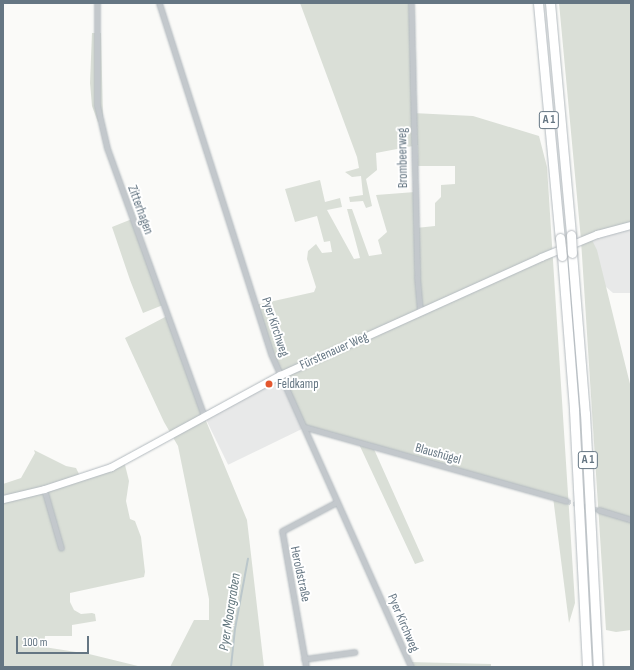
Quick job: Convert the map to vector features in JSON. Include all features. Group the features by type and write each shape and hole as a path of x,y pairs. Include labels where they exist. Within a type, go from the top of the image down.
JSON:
{"highway":[{"name":"A 1","path":"538,3 562,256 574,410 587,667"},
{"name":"A 1","path":"550,3 571,234 585,413 598,667"}],"street":[{"name":"Zitterhagen","path":"97,3 96,105 107,148 204,416"},
{"name":"Pyer Kirchweg","path":"159,3 271,354 411,667"},
{"name":"Brombeerweg","path":"411,3 417,277 420,312"},
{"name":"Fürstenauer Weg","path":"3,499 44,489 124,461 280,375 597,234 631,225"},
{"name":"Blaushügel","path":"304,427 566,501"},
{"path":"44,489 61,548"},
{"name":"Heroldstraße","path":"306,667 282,531 337,502"},
{"path":"599,510 631,520"},
{"path":"304,658 355,652"}],"shaded area":[{"path":"300,3 410,3 413,113 473,116 539,136 547,167 575,603 569,623 553,497 373,447 424,561 415,564 358,442 305,427 278,371 256,305 314,292 316,287 307,259 308,251 316,244 322,253 332,252 330,241 324,242 317,216 295,222 285,189 320,180 325,202 340,198 342,207 327,210 354,259 360,258 347,209 352,209 369,256 382,254 378,240 387,232 376,195 415,192 416,228 435,226 435,203 441,197 441,185 455,184 455,166 418,166 418,145 376,153 377,170 366,179 372,206 366,208 363,201 350,202 349,197 363,195 361,176 352,177 345,172 359,168 357,157"},
{"path":"559,3 631,3 631,225 586,239 592,240 597,250 631,388 631,630 616,632 606,630 581,240"},
{"path":"92,33 101,33 103,119 98,122 92,106 90,83"},
{"path":"132,219 204,416 247,520 264,667 170,667 194,620 209,620 209,599 178,446 164,422 125,338 167,316 163,305 143,313 130,280 112,227"},
{"path":"631,225 631,293 613,293 605,286 585,238"},
{"path":"280,375 305,427 228,465 203,413"},
{"path":"34,450 66,466 76,468 81,478 124,461 129,481 126,501 130,519 135,521 141,537 145,572 144,577 70,593 70,602 74,610 81,614 95,614 96,621 72,625 72,636 45,636 44,647 89,654 142,667 3,667 3,484 21,478 35,453"},
{"path":"408,662 491,664 491,667 411,667"}],"waterway":[{"name":"Pyer Moorgraben","path":"231,667 235,629 248,559"}],"tunnel":[{"path":"566,501 599,510"}],"place":[{"name":"Feldkamp","path":"269,384"}]}
